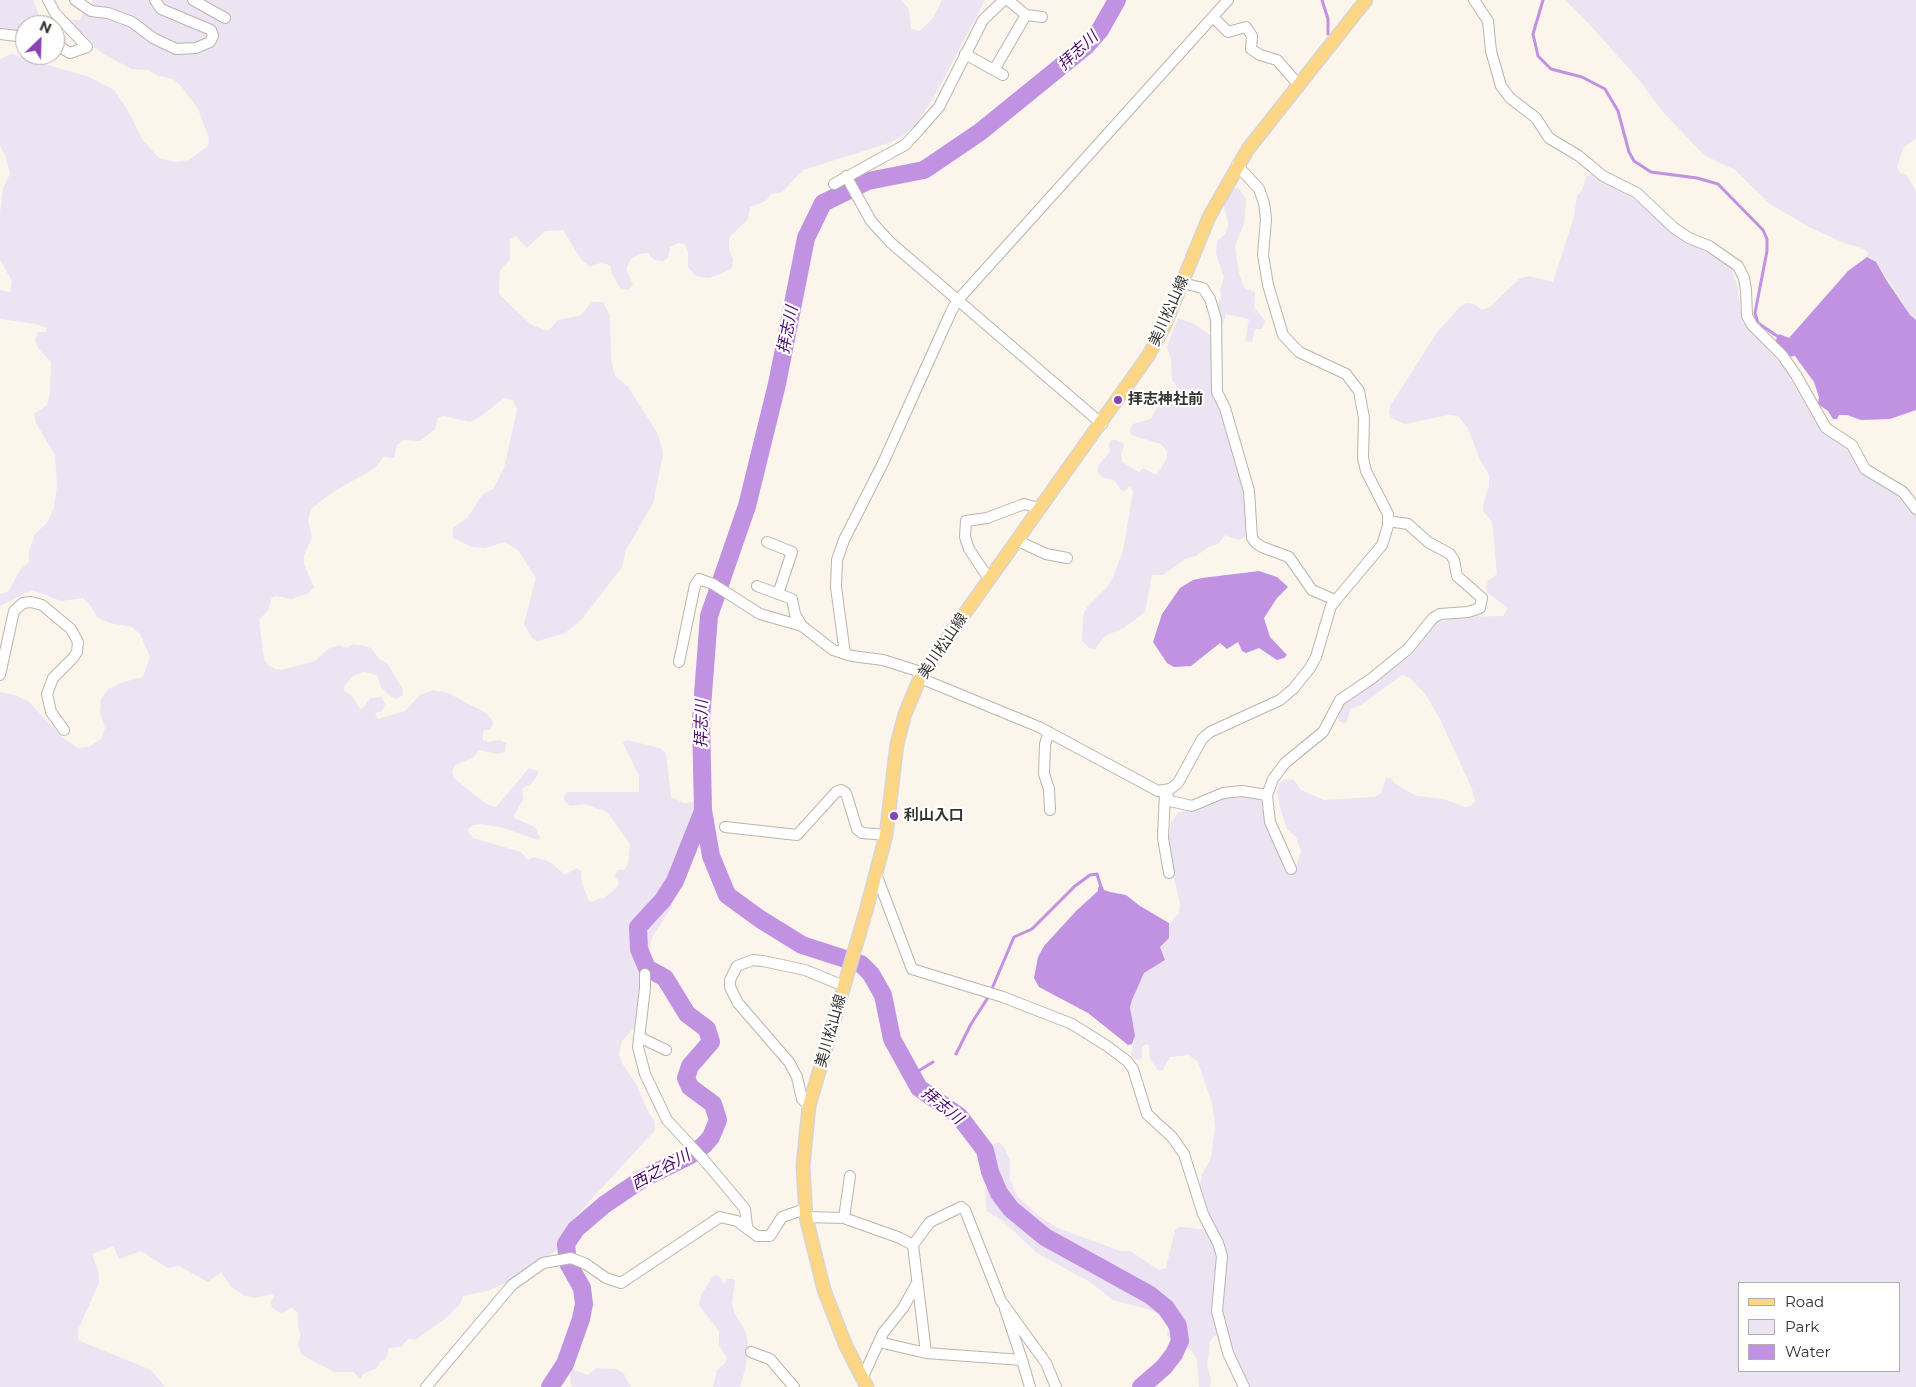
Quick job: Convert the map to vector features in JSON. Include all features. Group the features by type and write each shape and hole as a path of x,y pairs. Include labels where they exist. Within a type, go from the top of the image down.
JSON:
{"main road":[{"name":"美川松山線","path":"865,1383 833,1317 805,1213 803,1166 810,1106 859,937 886,835 897,744 905,714 922,676 988,578 1102,424 1148,356 1164,327 1209,217 1237,165 1266,124 1366,0"}],"street":[{"path":"48,0 57,15"},
{"path":"76,0 91,11 108,13 132,22 152,38 176,49 196,48 210,42 213,36 211,30 161,9 155,0"},
{"path":"193,0 225,18"},
{"path":"834,184 905,145 939,107 983,20 1004,0"},
{"path":"1008,0 1026,15 1042,17"},
{"path":"845,654 836,588 837,560 916,385 957,301 1228,0"},
{"path":"1474,0 1488,21 1491,52 1502,86 1510,98 1536,118 1549,138 1579,156 1598,173 1637,194 1674,228 1709,246 1738,266 1745,284 1747,316 1752,325 1782,355 1796,375 1826,428 1852,445 1866,468 1903,492 1916,508"},
{"path":"966,54 999,73 1026,15"},
{"path":"1213,17 1228,32 1246,27 1252,36 1251,49 1277,60 1298,84"},
{"path":"65,24 87,47 70,53 65,50"},
{"path":"0,34 15,36"},
{"path":"757,586 792,599 795,614 802,626 824,646 845,654 883,660 922,676 1025,720 1150,788 1164,791 1178,783 1202,739 1210,732 1280,700 1294,689 1316,657 1327,616 1335,600 1382,545 1388,522 1383,502 1370,478 1363,458 1364,418 1359,391 1346,374 1299,352 1283,336 1268,284 1263,255 1266,219 1264,204 1259,189 1237,165"},
{"path":"847,177 871,221 881,233 957,301 1102,424"},
{"path":"1182,282 1203,288 1210,299 1216,319 1217,392 1225,408 1249,491 1252,538 1262,547 1290,557 1312,590 1335,600"},
{"path":"988,578 969,549 965,537 966,521 987,518 1024,504 1039,508"},
{"path":"1291,869 1270,822 1266,795 1273,779 1285,763 1323,732 1340,700 1372,679 1408,649 1433,618 1440,614 1475,610 1482,603 1482,598 1478,593 1457,576 1454,560 1450,554 1428,542 1408,524 1388,522"},
{"path":"1016,540 1046,554 1067,558"},
{"path":"773,541 792,552 778,594"},
{"path":"679,662 696,581 699,579 713,584 760,614 802,626"},
{"path":"0,675 14,611 23,604 31,602 42,605 77,636 77,652 53,678 47,694 51,712 64,730"},
{"path":"1048,732 1044,774 1049,789 1050,810"},
{"path":"725,827 797,834 836,792 842,790 846,793 857,828 862,833 886,835"},
{"path":"1164,791 1170,801 1192,806 1223,793 1242,791 1266,795"},
{"path":"1164,791 1163,838 1169,873"},
{"path":"876,874 912,969 1003,997 1072,1024 1107,1046 1127,1061 1133,1069 1147,1114 1172,1137 1184,1154 1203,1214 1218,1243 1222,1256 1217,1311 1228,1353 1244,1387"},
{"path":"810,1106 802,1099 797,1077 789,1062 738,1004 730,987 730,980 737,966 753,960 804,970 844,986"},
{"path":"645,974 639,1057 656,1101 667,1120 704,1160 745,1210 747,1226"},
{"path":"639,1037 666,1050"},
{"path":"844,1218 850,1176"},
{"path":"926,1353 913,1245 930,1222 961,1207 965,1210 1005,1308 1030,1387"},
{"path":"426,1387 512,1285 532,1269 560,1258 571,1258 586,1264 606,1278 622,1283 671,1252 713,1220 728,1218 747,1226 757,1236 770,1236 782,1217 805,1213 844,1218 900,1238 913,1245"},
{"path":"865,1383 883,1333 903,1308 917,1283"},
{"path":"1005,1308 1014,1317 1046,1363 1056,1387"},
{"path":"879,1342 926,1353 1022,1360"},
{"path":"751,1352 770,1359 794,1387"}],"green space":[{"path":"0,0 33,0 39,15 15,15 15,31 0,30"},
{"path":"92,0 901,0 909,9 911,29 920,31 933,18 942,0 985,0 935,95 915,126 901,137 886,144 803,170 782,192 771,194 766,201 750,207 748,219 729,238 729,250 733,259 732,268 721,274 708,278 696,276 688,267 688,252 685,244 678,243 670,247 668,258 663,261 654,260 648,253 639,254 631,259 626,269 633,285 628,290 620,288 612,274 610,265 600,263 590,267 581,259 563,230 545,231 527,248 516,236 510,239 510,259 500,271 499,294 530,324 548,331 558,320 580,316 592,302 603,302 610,316 611,359 615,376 628,387 658,434 663,454 653,503 626,550 622,567 582,619 565,633 538,641 532,638 524,624 536,578 518,550 505,542 485,548 472,547 453,538 453,528 467,518 483,494 493,489 504,468 517,410 513,400 504,398 480,417 470,422 444,416 438,418 435,429 420,441 404,440 397,445 394,458 383,457 375,468 333,492 311,509 308,521 312,538 304,555 304,564 314,587 309,593 291,599 277,596 272,597 268,610 259,620 264,659 268,665 276,669 282,670 315,661 328,649 339,645 347,648 353,644 371,648 379,659 387,663 402,688 403,695 396,699 390,696 381,687 377,675 364,672 353,676 344,686 344,691 351,695 360,709 363,708 370,698 382,697 385,704 382,711 375,713 378,719 405,711 420,695 433,690 448,693 486,713 493,724 490,729 483,731 483,740 488,742 500,740 506,743 505,752 497,754 479,750 474,757 455,765 452,772 454,778 488,805 496,807 529,768 537,771 538,774 532,783 522,789 523,800 514,818 535,827 540,838 537,840 504,828 482,824 473,825 467,830 473,838 521,852 528,860 534,857 550,862 565,875 577,868 581,871 582,884 589,901 594,902 597,899 604,898 618,887 619,882 615,876 617,870 624,870 628,864 630,844 607,812 584,804 570,806 565,802 564,797 566,792 639,792 639,776 623,743 626,740 660,748 666,753 671,797 684,803 692,802 697,805 698,810 668,888 672,906 653,936 642,968 640,1002 634,1028 622,1041 619,1054 622,1063 636,1084 654,1120 655,1130 576,1216 556,1251 508,1282 487,1291 463,1296 460,1304 446,1318 415,1340 408,1339 401,1347 389,1348 386,1359 381,1361 377,1368 363,1374 360,1379 354,1372 334,1372 302,1355 298,1344 301,1334 298,1328 298,1313 292,1308 281,1313 272,1308 271,1302 274,1296 272,1294 255,1298 245,1296 230,1286 221,1272 208,1282 179,1266 168,1268 141,1251 119,1259 113,1246 92,1254 98,1270 99,1283 78,1330 78,1338 80,1341 151,1370 165,1387 0,1387 0,692 15,695 28,701 63,738 78,748 89,747 101,739 105,728 100,712 101,699 108,689 143,677 150,657 140,634 132,627 110,623 97,617 91,606 83,598 61,601 32,590 0,606 0,594 8,592 21,569 29,562 29,551 35,534 47,523 54,508 57,486 55,455 36,423 34,414 47,405 50,393 51,362 38,348 35,340 38,332 46,332 47,328 36,324 0,319 0,290 10,292 12,281 0,260 0,213 3,188 10,174 6,157 0,146 0,59 11,54 15,55 15,65 48,65 89,77 114,90 129,112 142,139 159,158 175,162 189,160 208,146 209,138 198,109 181,86 173,79 159,76 148,70 132,69 103,54 70,26 71,20 80,20 83,12 92,4"},
{"path":"1565,0 1916,0 1916,138 1903,148 1897,167 1900,173 1907,175 1916,192 1916,320 1910,315 1883,272 1872,259 1867,257 1868,253 1864,249 1844,243 1809,227 1770,204 1735,170 1704,155 1662,111 1640,81 1591,26"},
{"path":"1591,174 1602,183 1611,186 1640,203 1671,232 1731,266 1738,289 1742,322 1783,366 1822,432 1847,449 1864,473 1895,493 1916,516 1916,1387 1247,1387 1231,1351 1226,1334 1214,1336 1210,1342 1207,1366 1211,1379 1210,1387 1199,1387 1197,1359 1191,1350 1167,1335 1168,1327 1165,1321 1154,1311 1113,1300 1090,1282 1037,1253 1003,1221 987,1211 985,1192 996,1172 994,1144 999,1142 1004,1147 1010,1160 1010,1180 1018,1197 1039,1216 1058,1228 1120,1251 1130,1251 1159,1270 1166,1268 1175,1230 1180,1227 1203,1229 1211,1220 1200,1184 1202,1175 1211,1158 1215,1126 1212,1103 1198,1062 1189,1055 1170,1057 1163,1070 1158,1070 1150,1059 1149,1045 1146,1044 1142,1047 1142,1058 1137,1060 1131,1055 1135,1036 1130,1007 1132,1000 1144,973 1165,960 1160,947 1169,938 1169,923 1179,914 1180,905 1168,846 1171,822 1179,812 1195,810 1222,797 1254,796 1261,800 1265,822 1276,845 1284,870 1289,873 1296,867 1301,851 1296,837 1287,829 1280,807 1277,791 1279,784 1285,779 1294,780 1301,790 1324,800 1375,797 1381,793 1386,778 1391,778 1395,784 1417,796 1443,799 1465,807 1471,806 1475,801 1472,789 1440,719 1425,694 1410,678 1402,675 1361,705 1350,709 1347,722 1339,721 1338,713 1343,705 1413,654 1436,623 1457,617 1503,616 1508,608 1488,593 1486,588 1488,581 1497,574 1492,522 1483,511 1489,486 1489,475 1480,460 1468,428 1458,416 1448,415 1405,424 1393,419 1389,414 1390,406 1438,331 1460,307 1466,303 1474,304 1482,310 1491,306 1519,279 1529,276 1553,282 1574,217 1577,196 1582,190 1586,177"},
{"path":"1238,187 1246,199 1244,224 1235,246 1239,273 1244,288 1255,292 1254,307 1265,321 1262,329 1255,329 1252,342 1245,341 1249,319 1226,314 1223,324 1220,324 1216,306 1221,298 1220,289 1224,277 1216,253 1217,241 1225,234 1228,227 1228,220 1223,205 1228,191"},
{"path":"1178,318 1194,324 1213,337 1222,408 1245,491 1248,535 1239,540 1225,535 1218,544 1210,546 1196,556 1185,559 1163,575 1152,575 1145,612 1124,628 1105,636 1095,649 1089,648 1082,641 1083,615 1087,607 1108,586 1113,577 1123,551 1133,492 1130,486 1125,491 1121,490 1114,480 1102,477 1098,473 1098,466 1110,451 1109,444 1111,440 1124,444 1121,455 1122,462 1139,472 1143,468 1157,475 1167,458 1167,452 1161,444 1131,435 1130,430 1133,424 1151,419 1162,397 1177,390 1177,386 1172,380 1171,359 1167,347"},
{"path":"573,1267 580,1271 590,1298 587,1319 570,1368 588,1375 596,1368 616,1369 624,1374 631,1387 572,1387 571,1373 561,1364 561,1353 572,1334 579,1307 579,1295 571,1272"},
{"path":"714,1275 719,1276 724,1285 727,1279 734,1279 735,1281 732,1302 734,1312 746,1333 748,1344 746,1366 740,1387 713,1387 717,1370 725,1363 727,1358 719,1345 719,1331 699,1305 701,1295"}],"water":[{"path":"1867,257 1876,262 1910,315 1916,320 1916,410 1890,419 1861,420 1847,415 1839,415 1837,419 1833,419 1828,411 1818,404 1819,397 1814,382 1795,356 1788,357 1775,342 1779,334 1789,338 1848,271"},
{"path":"1259,571 1277,577 1288,587 1277,598 1264,618 1270,637 1287,655 1284,658 1277,660 1259,648 1246,653 1242,651 1238,642 1227,649 1220,643 1191,666 1174,667 1167,663 1153,642 1162,614 1180,588 1193,580 1202,578"},
{"path":"1098,887 1103,887 1104,890 1110,892 1126,895 1140,906 1169,923 1169,938 1160,947 1165,960 1144,973 1132,1000 1130,1007 1135,1036 1132,1044 1128,1045 1088,1013 1039,987 1034,978 1038,957 1044,946 1077,910 1098,891"}],"waterway":[{"name":"拝志川","path":"1117,0 1100,30 1086,46 980,132 924,170 868,181 823,203 806,238 777,384 747,506 709,616 701,720 703,810 711,856 727,895 760,919 802,945 861,964 871,974 883,995 892,1039 919,1088 959,1116 985,1150 990,1172 999,1193 1011,1209 1045,1237 1150,1295 1166,1308 1178,1326 1180,1341 1174,1354 1164,1367 1141,1387"},
{"path":"1322,0 1328,19 1328,34"},
{"path":"1543,0 1533,34 1538,56 1551,69 1582,77 1605,89 1618,111 1629,152 1634,161 1651,172 1697,178 1718,184 1763,230 1767,239 1767,251 1755,313 1758,323 1780,338"},
{"name":"西之谷川","path":"550,1387 565,1364 581,1319 584,1304 582,1288 568,1263 566,1244 576,1229 604,1205 642,1179 689,1156 704,1145 711,1137 718,1120 713,1104 690,1087 686,1078 690,1066 711,1042 707,1029 687,1014 665,978 647,968 639,949 638,927 663,900 675,881 703,811"},
{"path":"991,991 1014,937 1032,929 1075,886 1090,875 1097,874 1101,887"},
{"path":"956,1054 971,1024 989,996"},
{"path":"912,1075 933,1062"}],"place":[{"name":"拝志神社前","path":"1118,400"},
{"name":"利山入口","path":"894,816"}]}
